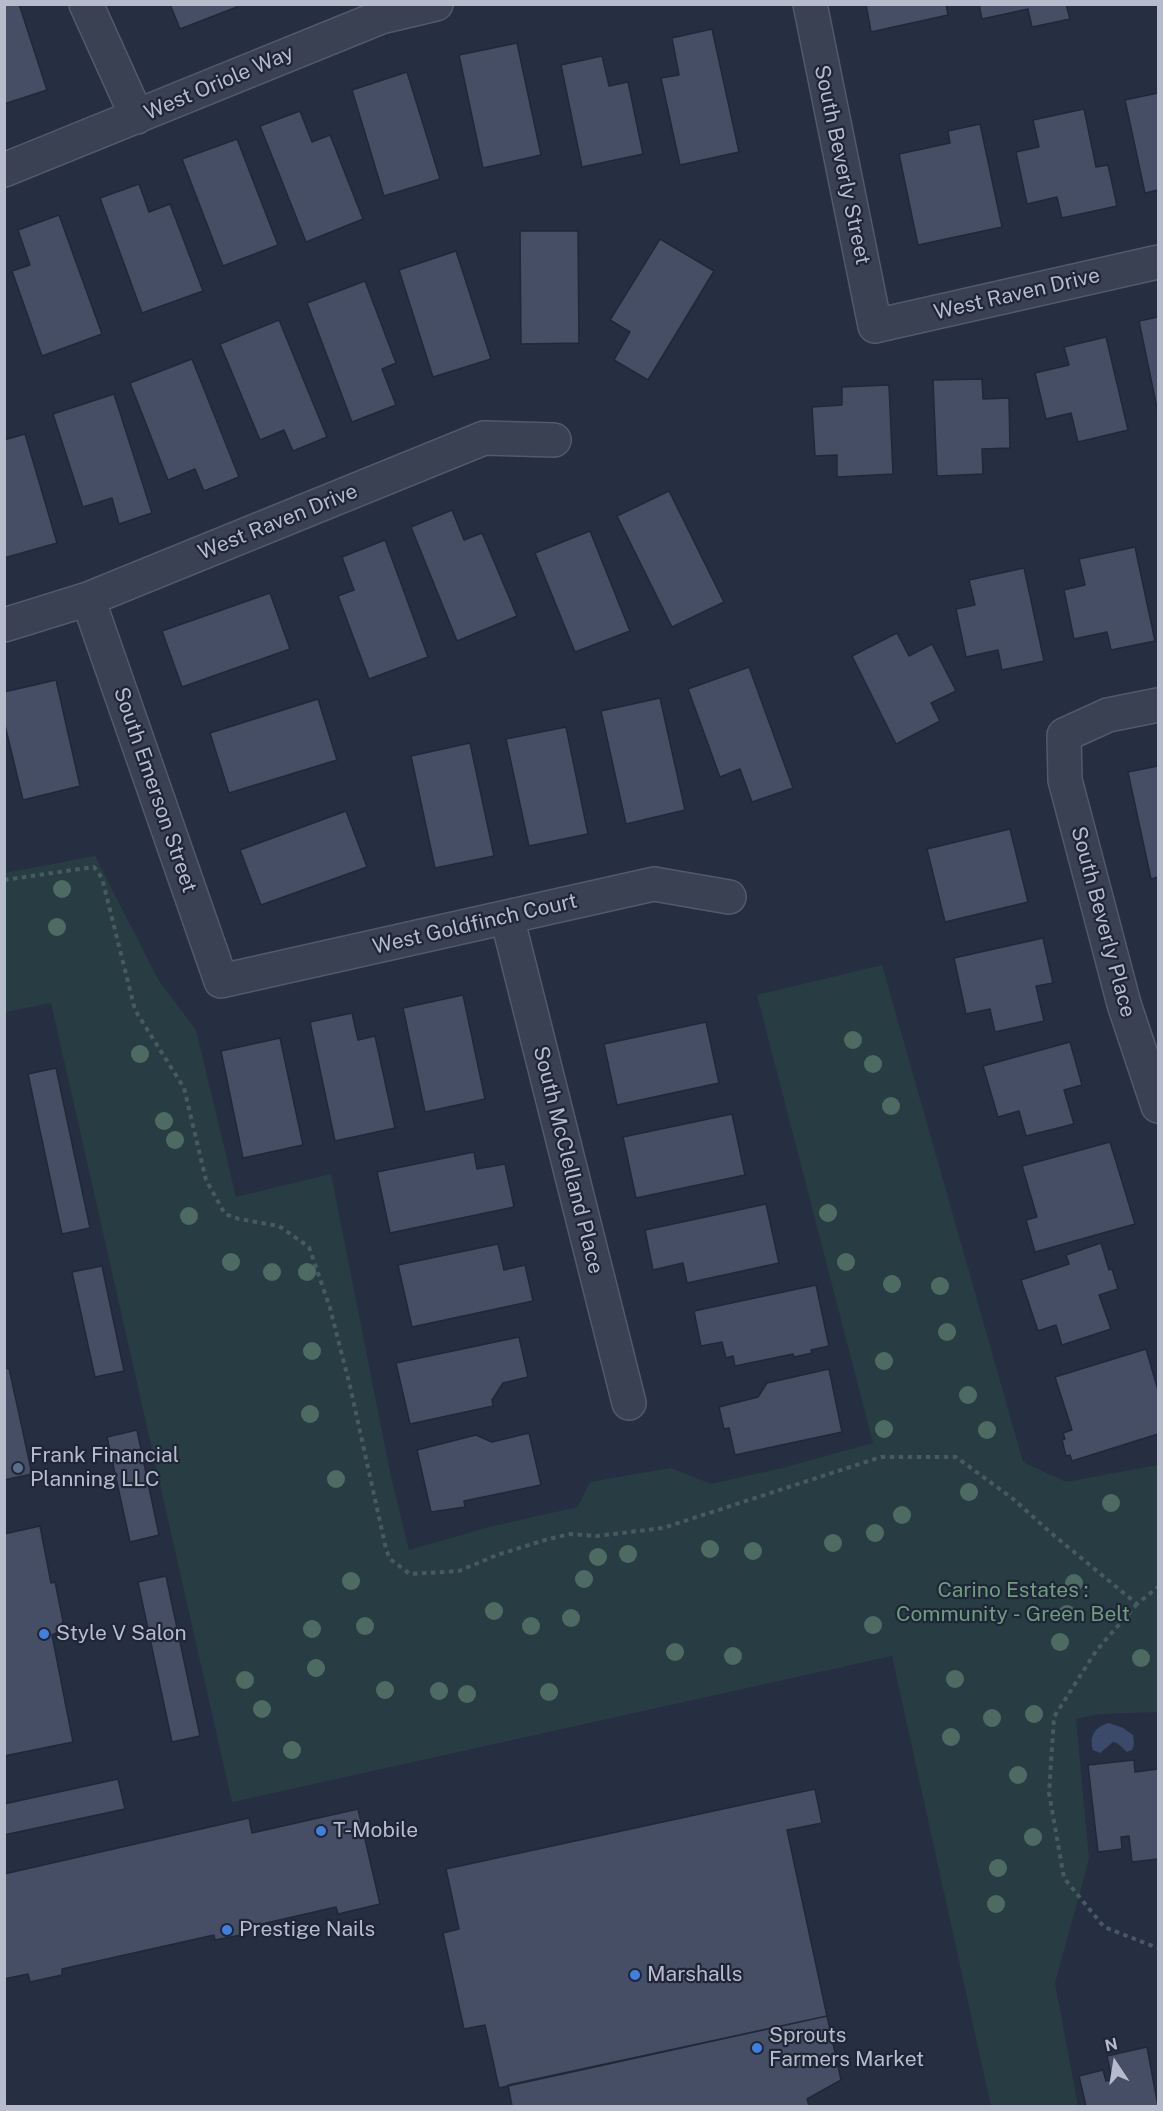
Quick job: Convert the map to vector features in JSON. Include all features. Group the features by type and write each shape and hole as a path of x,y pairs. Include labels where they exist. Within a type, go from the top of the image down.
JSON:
{"street":[{"path":"86,4 137,117"},
{"name":"West Oriole Way","path":"4,170 381,16 436,4"},
{"name":"South Beverly Street","path":"810,4 875,326"},
{"name":"West Raven Drive","path":"875,326 1158,262"},
{"name":"West Raven Drive","path":"4,625 88,599 484,438 554,440"},
{"name":"South Emerson Street","path":"88,599 221,981"},
{"name":"South Beverly Place","path":"1158,705 1108,715 1064,735 1065,780 1124,1004 1158,1106"},
{"name":"West Goldfinch Court","path":"221,981 654,884 729,897"},
{"name":"South McClelland Place","path":"507,917 629,1403"}],"path":[{"path":"4,880 94,867 102,878 135,1010 184,1088 206,1180 225,1214 239,1219 279,1226 309,1247 330,1308 350,1386 386,1549 390,1559 410,1574 459,1572 497,1555 570,1534 597,1536 663,1528 881,1457 957,1457 1012,1498 1137,1604"},
{"path":"1158,1587 1137,1604 1096,1652 1054,1717 1049,1794 1064,1878 1104,1928 1158,1948"}],"green space":[{"name":"Carino Estates : Community - Green Belt","path":"95,856 159,981 196,1030 236,1197 331,1174 391,1477 409,1550 493,1526 578,1507 590,1482 671,1468 711,1484 782,1468 873,1443 757,995 882,965 1023,1462 1066,1482 1158,1465 1158,1712 1100,1714 1076,1719 1089,1859 1055,1983 1078,2106 991,2106 892,1656 232,1802 51,1003 5,1012 5,873"}],"water":[{"path":"1109,1723 1133,1735 1132,1750 1127,1752 1113,1742 1100,1753 1093,1750 1094,1733"}],"building":[{"path":"4,4 19,4 47,90 4,104"},
{"path":"170,4 236,4 237,7 180,29"},
{"path":"866,4 946,4 948,15 871,32"},
{"path":"979,4 1066,4 1070,19 1032,27 1028,9 982,19"},
{"path":"712,29 739,152 680,165 661,78 679,75 672,38"},
{"path":"517,43 541,155 483,168 459,55"},
{"path":"602,56 609,86 628,82 643,154 582,167 561,65"},
{"path":"407,72 440,179 384,196 352,90"},
{"path":"1158,93 1158,190 1145,193 1125,100"},
{"path":"1084,109 1096,167 1108,165 1117,206 1062,218 1057,197 1027,204 1016,152 1039,147 1033,120"},
{"path":"300,111 312,142 330,135 363,219 306,242 260,126"},
{"path":"980,124 1002,227 918,245 899,154 950,143 948,131"},
{"path":"237,139 278,245 223,266 182,159"},
{"path":"139,184 149,212 170,204 203,291 142,313 100,198"},
{"path":"59,215 102,334 42,356 12,271 30,265 18,230"},
{"path":"520,231 578,231 579,343 521,344"},
{"path":"660,239 714,271 648,380 614,360 630,332 610,320"},
{"path":"456,251 491,359 433,377 399,270"},
{"path":"365,281 396,363 382,369 396,405 352,422 307,303"},
{"path":"1158,317 1158,413 1139,321"},
{"path":"279,320 327,437 293,451 284,430 260,440 220,344"},
{"path":"1106,337 1128,430 1078,442 1071,413 1046,419 1035,373 1069,365 1064,347"},
{"path":"192,359 239,477 204,491 195,469 168,480 130,383"},
{"path":"982,379 983,399 1009,398 1010,448 982,449 983,474 937,476 933,380"},
{"path":"889,385 893,474 837,477 837,455 815,456 812,407 842,405 842,387"},
{"path":"114,394 152,513 119,524 112,498 83,507 53,414"},
{"path":"25,434 57,543 4,558 4,440"},
{"path":"669,491 724,602 672,627 617,516"},
{"path":"452,510 464,540 482,533 517,616 457,641 411,527"},
{"path":"590,531 630,631 575,652 535,553"},
{"path":"385,540 428,657 369,679 338,596 354,590 342,557"},
{"path":"1135,547 1155,641 1111,650 1107,632 1074,639 1064,590 1085,585 1079,559"},
{"path":"1024,568 1044,661 1002,670 998,650 966,657 956,609 975,605 969,580"},
{"path":"270,593 290,649 182,687 162,631"},
{"path":"897,633 909,656 932,644 956,691 931,703 940,721 896,744 852,656"},
{"path":"749,667 793,788 752,802 740,769 720,777 688,689"},
{"path":"56,680 80,786 23,800 4,721 4,692"},
{"path":"660,698 685,810 626,824 601,711"},
{"path":"318,699 337,760 229,793 210,733"},
{"path":"566,727 588,834 529,846 506,739"},
{"path":"470,743 494,856 435,868 411,756"},
{"path":"1158,766 1158,877 1151,879 1128,772"},
{"path":"346,811 367,867 261,905 240,850"},
{"path":"1010,829 1028,902 945,922 927,849"},
{"path":"1043,938 1053,983 1036,986 1044,1021 995,1032 990,1009 966,1014 954,958"},
{"path":"463,995 485,1099 425,1112 403,1008"},
{"path":"352,1013 358,1040 375,1036 395,1128 335,1141 310,1022"},
{"path":"706,1022 719,1083 617,1105 604,1044"},
{"path":"280,1038 303,1145 243,1158 221,1051"},
{"path":"1070,1042 1082,1085 1064,1090 1074,1124 1026,1136 1019,1111 998,1117 983,1066"},
{"path":"56,1068 90,1228 62,1234 28,1074"},
{"path":"732,1114 745,1175 636,1198 623,1137"},
{"path":"1110,1142 1135,1224 1035,1252 1026,1220 1037,1217 1022,1166"},
{"path":"474,1152 477,1169 505,1164 514,1207 390,1233 377,1172"},
{"path":"766,1204 779,1263 687,1283 683,1263 653,1270 645,1230"},
{"path":"1101,1243 1109,1270 1112,1269 1118,1289 1099,1295 1111,1329 1062,1345 1056,1325 1038,1331 1021,1280 1069,1264 1066,1255"},
{"path":"498,1244 504,1270 525,1265 533,1301 412,1327 398,1265"},
{"path":"102,1266 124,1371 95,1377 72,1272"},
{"path":"816,1285 829,1346 794,1357 793,1354 735,1366 733,1356 726,1358 722,1342 701,1346 694,1311"},
{"path":"519,1337 528,1377 503,1383 492,1400 493,1406 410,1424 396,1363"},
{"path":"1146,1349 1158,1390 1158,1434 1072,1461 1070,1455 1066,1456 1062,1440 1065,1439 1063,1433 1072,1430 1055,1377"},
{"path":"9,1368 32,1474 4,1480 4,1369"},
{"path":"829,1369 842,1432 735,1455 729,1428 724,1429 719,1407 758,1397 767,1383"},
{"path":"137,1430 159,1535 130,1542 107,1437"},
{"path":"529,1433 541,1485 464,1501 465,1507 431,1512 417,1450 476,1435 492,1442"},
{"path":"40,1526 51,1583 55,1582 63,1621 60,1631 52,1635 73,1742 4,1756 4,1534"},
{"path":"166,1576 200,1736 172,1742 138,1582"},
{"path":"1134,1760 1135,1772 1158,1769 1158,1859 1132,1862 1129,1836 1121,1837 1122,1849 1098,1852 1088,1765"},
{"path":"118,1779 125,1809 4,1835 4,1804"},
{"name":"Marshalls","path":"815,1789 822,1823 787,1830 827,2016 499,2088 485,2025 464,2029 443,1933 459,1929 446,1869"},
{"path":"358,1809 380,1904 338,1914 336,1907 240,1929 241,1935 215,1940 214,1935 62,1969 62,1975 30,1982 28,1974 4,1979 4,1874 249,1818 252,1833"},
{"name":"Sprouts Farmers Market","path":"827,2016 841,2080 807,2099 809,2106 512,2106 508,2085"},
{"path":"1147,2047 1158,2106 1086,2106 1079,2076 1103,2070 1106,2081 1112,2080 1107,2056"}],"place":[{"name":"Frank Financial Planning LLC","path":"18,1468"},
{"name":"Style V Salon","path":"44,1634"},
{"name":"T-Mobile","path":"321,1831"},
{"name":"Prestige Nails","path":"227,1930"},
{"name":"Marshalls","path":"635,1975"},
{"name":"Sprouts Farmers Market","path":"757,2048"}]}
